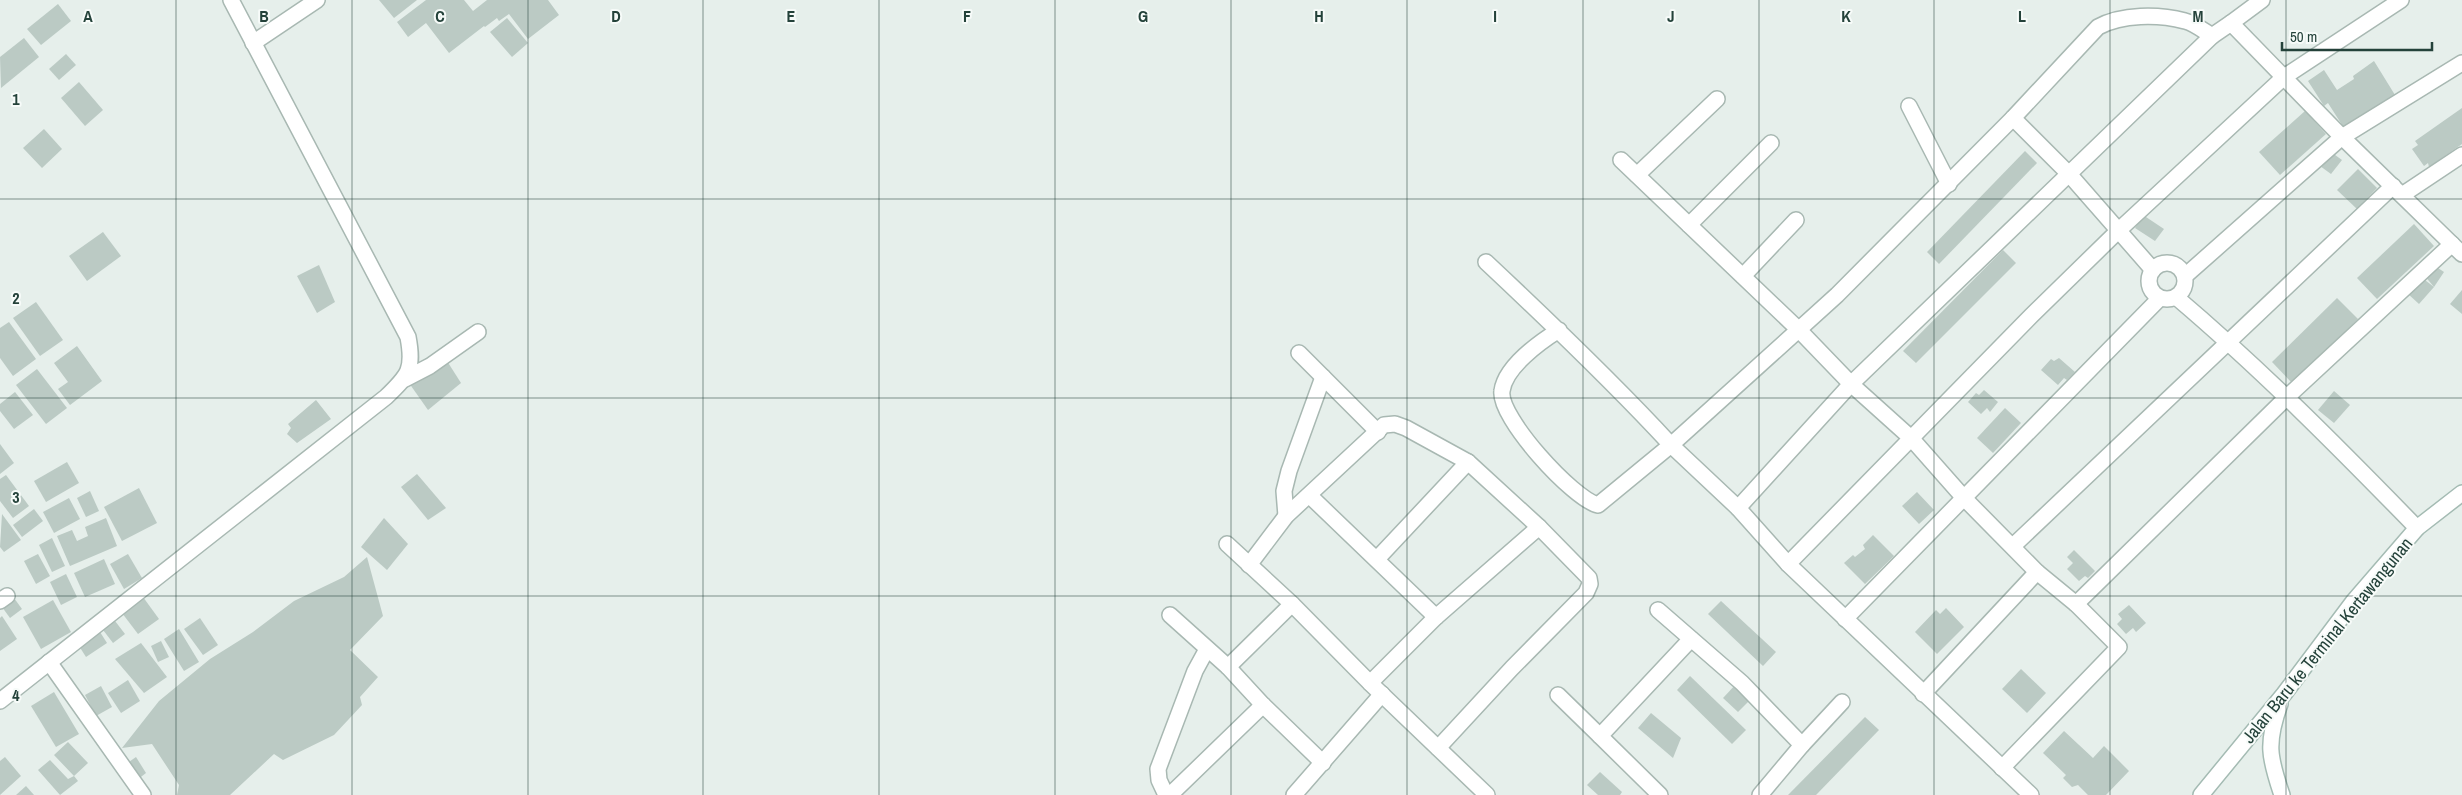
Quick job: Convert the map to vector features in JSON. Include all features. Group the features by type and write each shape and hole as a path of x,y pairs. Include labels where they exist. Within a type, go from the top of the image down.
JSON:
{"street":[{"path":"231,0 408,337 412,358 405,379"},
{"path":"253,43 317,0"},
{"path":"1738,508 1851,384 2212,36 2262,0"},
{"path":"1788,564 2119,230 2284,77 2401,0"},
{"path":"1559,330 1536,345 1508,375 1502,388 1501,399 1524,439 1582,498 1598,505 1671,445 1837,295 2014,118 2098,27 2113,18 2135,16 2186,21 2212,36"},
{"path":"2076,604 2286,398 2457,249 2342,137 2232,23"},
{"path":"2185,276 2342,137 2462,63"},
{"path":"1637,175 1717,99"},
{"path":"1909,106 1949,184"},
{"path":"2014,118 2069,174 2153,270"},
{"path":"1689,225 1771,143"},
{"path":"2013,546 2228,341 2398,190 2462,155"},
{"path":"1621,160 1799,330 1851,384 1912,438 1964,498 2037,572 2076,604 2119,647 2002,768"},
{"path":"1743,276 1796,220"},
{"path":"1486,262 1614,384 1671,445 1738,508 1788,564 2031,795"},
{"path":"2153,270 2167,263 2174,264 2181,269 2185,276 2185,284 2176,297"},
{"path":"2153,270 2150,286 2160,298"},
{"path":"1845,619 2160,298 2176,297 2228,341 2417,528"},
{"path":"0,701 386,397 405,379 430,366 478,332"},
{"path":"1299,353 1378,432"},
{"path":"1286,516 1284,491 1289,472 1324,377"},
{"path":"1249,565 1286,516 1310,496 1384,425 1390,424 1406,428 1468,462 1539,527 1589,578 1590,584 1586,593 1512,668 1438,748"},
{"path":"1377,560 1468,462"},
{"name":"Jalan Baru ke Terminal Kertawangunan","path":"2201,795 2284,694 2353,602 2417,528 2462,493"},
{"path":"1310,496 1436,617"},
{"path":"1370,683 1436,617 1539,527"},
{"path":"1227,544 1292,604 1370,683 1487,795"},
{"path":"1923,694 2037,572"},
{"path":"1228,667 1292,604"},
{"path":"1658,610 1742,683 1802,745"},
{"path":"1170,615 1228,667 1263,705 1323,763"},
{"path":"1600,736 1692,639"},
{"path":"1166,795 1159,780 1158,769 1195,671 1207,650"},
{"path":"49,662 143,795"},
{"path":"1294,795 1382,694"},
{"path":"2282,795 2271,765 2271,731 2284,694"},
{"path":"1558,695 1660,795"},
{"path":"1760,795 1802,745 1842,702"},
{"path":"1170,795 1263,705"}],"building":[{"path":"379,0 417,0 394,18"},
{"path":"426,0 464,0 473,11 487,0 548,0 559,15 528,39 509,14 499,21 497,18 449,53 426,23 408,37 397,22"},
{"path":"58,4 71,21 41,45 27,29"},
{"path":"507,18 528,43 512,57 490,32"},
{"path":"24,38 39,57 1,88 0,57"},
{"path":"66,54 76,65 59,80 49,69"},
{"path":"2374,61 2395,95 2344,128 2328,103 2324,106 2308,81 2324,70 2337,90 2354,79 2353,76"},
{"path":"79,82 103,110 85,126 61,98"},
{"path":"2462,108 2462,144 2429,167 2428,163 2424,166 2412,149 2418,145 2415,141"},
{"path":"2305,111 2326,134 2280,175 2259,152"},
{"path":"44,129 62,149 42,168 23,148"},
{"path":"2025,151 2037,163 1939,264 1927,252"},
{"path":"2331,152 2342,160 2331,174 2320,166"},
{"path":"2358,169 2377,188 2357,209 2337,190"},
{"path":"2143,215 2164,229 2155,241 2135,228"},
{"path":"2414,224 2434,246 2377,299 2357,278"},
{"path":"103,232 121,256 87,281 69,256"},
{"path":"2003,250 2016,263 1916,363 1903,351"},
{"path":"319,265 335,302 317,313 297,276"},
{"path":"2435,266 2444,272 2434,287 2424,275"},
{"path":"2421,277 2434,287 2419,304 2407,293"},
{"path":"2462,290 2462,314 2450,304"},
{"path":"2337,298 2358,319 2292,383 2272,362"},
{"path":"36,302 63,340 40,356 13,318"},
{"path":"9,322 36,359 13,376 0,358 0,328"},
{"path":"77,346 102,381 70,405 58,389 68,382 54,363"},
{"path":"2059,358 2075,372 2067,380 2064,378 2058,385 2041,370 2051,359 2054,361"},
{"path":"447,361 461,383 428,410 409,383"},
{"path":"37,369 67,408 46,424 16,385"},
{"path":"1984,390 1998,402 1990,412 1987,408 1981,414 1968,402 1976,393 1979,395"},
{"path":"2334,391 2350,405 2334,423 2318,410"},
{"path":"15,392 33,415 14,429 0,411 0,404"},
{"path":"316,400 331,419 297,443 287,434 291,428 288,424"},
{"path":"2005,408 2021,423 1993,453 1977,438"},
{"path":"0,444 14,463 0,474"},
{"path":"67,462 79,483 46,502 34,481"},
{"path":"417,474 446,508 428,520 401,487"},
{"path":"6,475 29,506 13,518 0,501 0,479"},
{"path":"139,488 157,523 122,541 104,507"},
{"path":"90,491 99,511 86,517 77,498"},
{"path":"1917,492 1934,510 1919,524 1902,506"},
{"path":"69,498 80,519 54,533 43,512"},
{"path":"34,509 43,521 22,537 13,525"},
{"path":"2,514 21,540 4,552 0,547"},
{"path":"106,518 117,546 70,566 57,536 72,530 77,541 88,536 85,527"},
{"path":"384,518 408,544 387,570 361,547"},
{"path":"1873,535 1894,556 1865,584 1844,563 1853,555 1855,557 1865,549 1863,545"},
{"path":"52,538 65,566 52,572 39,545"},
{"path":"2074,550 2095,571 2088,578 2085,576 2079,581 2067,569 2073,563 2067,557"},
{"path":"38,554 50,576 36,584 24,561"},
{"path":"128,554 142,578 124,589 110,564"},
{"path":"367,557 383,616 350,650 378,677 360,697 362,705 334,735 283,760 274,754 230,795 177,795 179,785 152,744 122,748 159,701 210,659 253,632 294,601 344,577"},
{"path":"104,559 115,584 85,597 74,573"},
{"path":"66,574 77,597 61,605 50,582"},
{"path":"143,597 159,619 138,634 122,613"},
{"path":"14,598 22,609 10,618 2,607"},
{"path":"53,600 71,632 41,649 23,617"},
{"path":"1721,601 1776,652 1763,666 1708,614"},
{"path":"2129,605 2146,623 2136,632 2133,628 2126,634 2117,624 2122,619 2118,614"},
{"path":"1946,608 1964,627 1937,654 1915,632 1936,610 1940,614"},
{"path":"2,616 17,639 0,651 0,618"},
{"path":"112,617 125,634 113,643 100,626"},
{"path":"200,618 218,645 203,655 184,629"},
{"path":"179,629 199,662 184,671 164,639"},
{"path":"100,632 107,643 86,657 79,646"},
{"path":"161,641 169,657 158,662 151,646"},
{"path":"141,643 167,677 144,693 115,659"},
{"path":"2021,669 2046,693 2027,713 2002,689"},
{"path":"1690,676 1746,730 1732,744 1677,690"},
{"path":"128,680 140,701 121,713 108,693"},
{"path":"1737,683 1752,698 1738,712 1723,698"},
{"path":"101,686 112,707 96,716 85,695"},
{"path":"54,692 79,734 56,747 31,706"},
{"path":"1651,713 1681,738 1673,758 1638,728"},
{"path":"1865,717 1879,730 1816,795 1788,795"},
{"path":"2064,731 2093,758 2104,746 2129,771 2106,795 2088,795 2078,785 2072,787 2063,778 2066,775 2043,753"},
{"path":"68,742 88,763 74,776 54,755"},
{"path":"5,757 21,776 0,795 0,761"},
{"path":"136,757 146,773 137,780 126,764"},
{"path":"50,760 68,779 74,776 78,781 60,795 38,770"},
{"path":"1600,772 1622,792 1620,795 1598,795 1587,785"},
{"path":"26,786 34,795 16,795"}]}
